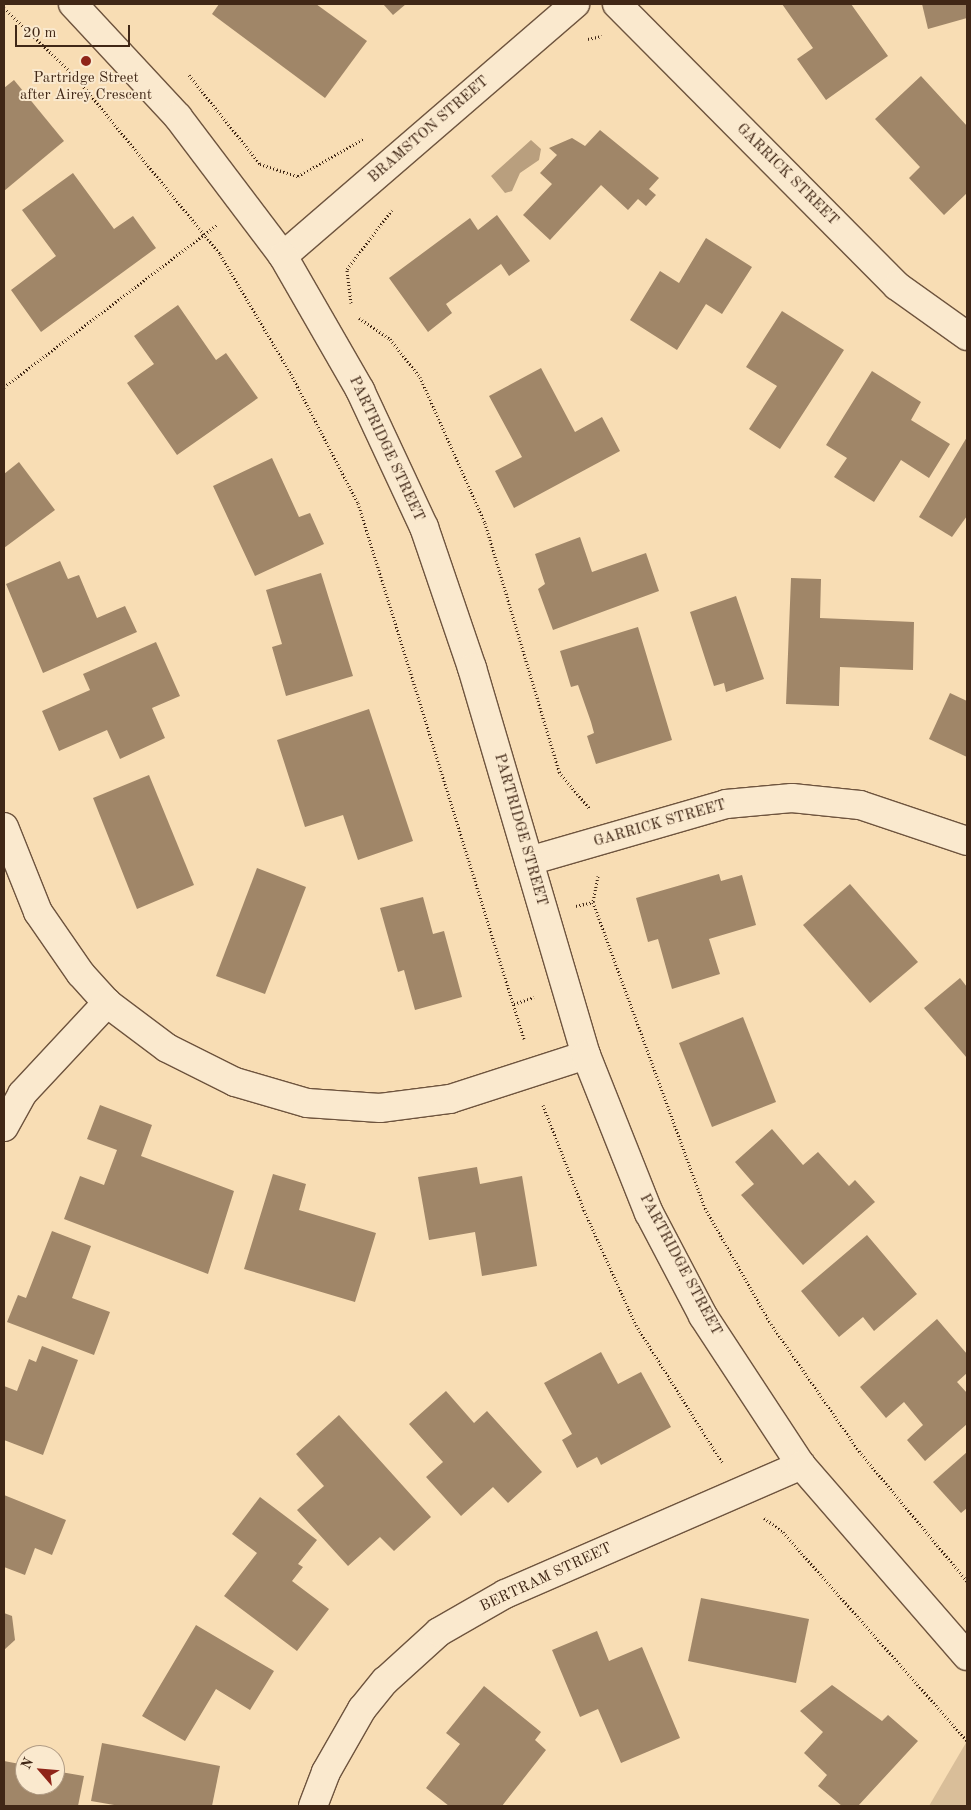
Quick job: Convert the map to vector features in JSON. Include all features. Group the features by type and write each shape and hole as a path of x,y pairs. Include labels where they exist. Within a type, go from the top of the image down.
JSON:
{"street":[{"name":"PARTRIDGE STREET","path":"73,4 178,117 283,256 360,390 424,528 472,668 586,1055 649,1213 698,1308 801,1465 967,1656"},
{"name":"BRAMSTON STREET","path":"283,256 575,4"},
{"name":"GARRICK STREET","path":"617,4 898,286 967,336"},
{"name":"GARRICK STREET","path":"529,861 726,804 792,798 860,805 967,841"},
{"path":"4,827 38,912 107,1003 200,1067 235,1082 307,1103 380,1108 441,1100 586,1055"},
{"path":"4,1126 22,1094 107,1003"},
{"name":"BERTRAM STREET","path":"313,1806 326,1772 362,1709 385,1681 439,1632 505,1594 801,1465"}],"path":[{"path":"4,8 75,76 204,234 291,374 358,503 534,1072 584,1210 636,1325 750,1508 783,1532 967,1741"},
{"path":"584,40 614,34 631,42 644,31"},
{"path":"187,73 260,164 298,176 369,136"},
{"path":"394,208 347,269 352,313 390,339 420,377 485,523 559,772 591,809 602,856 594,902 705,1208 771,1324 859,1451 967,1581"},
{"path":"4,387 204,234"}],"shaded area":[{"path":"531,140 541,149 539,160 520,173 512,191 505,193 491,176"},
{"path":"967,1741 967,1806 929,1806"}],"building":[{"path":"219,4 316,4 367,41 325,98 212,14"},
{"path":"383,4 406,4 393,15"},
{"path":"782,4 851,4 888,56 826,100 797,59 813,48"},
{"path":"922,4 967,4 967,18 928,29"},
{"path":"921,76 967,126 967,193 944,215 909,178 920,167 875,119"},
{"path":"14,80 64,141 4,191 4,88"},
{"path":"600,130 659,178 649,189 656,195 646,206 638,199 628,210 601,185 550,240 523,215 552,184 540,173 557,155 549,148 572,138 585,146"},
{"path":"73,173 114,229 133,216 156,248 41,332 11,290 56,256 22,210"},
{"path":"497,215 530,261 509,276 501,264 446,304 452,313 428,332 389,278 470,218 478,230"},
{"path":"706,238 752,267 722,314 706,304 677,350 630,320 660,271 679,283"},
{"path":"178,305 216,360 226,353 258,398 177,455 127,383 154,364 134,336"},
{"path":"782,311 844,350 780,449 749,429 777,386 746,367"},
{"path":"541,368 575,432 602,417 620,451 514,508 495,471 522,457 489,396"},
{"path":"872,371 921,402 911,420 950,444 929,478 901,460 874,502 834,477 847,458 826,445"},
{"path":"967,437 967,516 952,537 919,517"},
{"path":"272,458 299,517 310,513 324,544 255,576 213,486"},
{"path":"19,462 55,510 4,548 4,474"},
{"path":"580,537 592,572 646,553 659,591 553,630 538,589 545,584 535,554"},
{"path":"60,561 68,579 79,575 97,618 125,606 137,632 43,673 6,584"},
{"path":"321,573 353,676 286,696 272,647 282,644 266,590"},
{"path":"791,578 821,579 820,618 914,622 913,670 840,667 839,706 786,704"},
{"path":"736,596 764,679 726,692 724,683 714,686 690,612"},
{"path":"638,627 672,740 596,764 587,736 594,733 591,722 578,685 571,687 560,651"},
{"path":"156,642 180,696 152,708 165,738 120,759 107,730 59,751 42,711 90,690 83,674"},
{"path":"950,693 967,701 967,757 929,739"},
{"path":"369,709 413,841 358,860 343,815 305,827 277,740"},
{"path":"149,775 194,885 137,909 93,798"},
{"path":"257,868 306,887 265,994 216,976"},
{"path":"719,874 721,881 742,875 756,925 709,939 720,974 672,989 658,939 648,942 636,898"},
{"path":"850,884 918,962 870,1003 803,925"},
{"path":"423,897 433,934 444,931 462,997 415,1010 404,970 398,972 380,908"},
{"path":"960,978 967,987 967,1058 924,1008"},
{"path":"743,1017 776,1102 712,1127 679,1043"},
{"path":"100,1105 152,1125 141,1156 234,1191 208,1274 64,1219 80,1176 104,1185 117,1150 87,1139"},
{"path":"772,1129 803,1165 818,1152 849,1186 855,1180 875,1202 803,1265 741,1195 754,1184 735,1162"},
{"path":"477,1167 480,1184 522,1176 537,1266 482,1276 475,1232 429,1240 418,1177"},
{"path":"273,1174 306,1184 299,1210 376,1233 355,1302 244,1269"},
{"path":"52,1231 91,1246 72,1298 110,1312 94,1355 7,1322 18,1295 26,1298"},
{"path":"867,1235 917,1294 874,1331 863,1317 839,1337 801,1291"},
{"path":"937,1319 967,1354 967,1373 957,1382 967,1393 967,1424 925,1461 907,1440 923,1425 904,1402 886,1418 860,1387"},
{"path":"42,1346 78,1360 43,1455 4,1440 4,1386 17,1391 29,1359 36,1362"},
{"path":"601,1352 618,1384 641,1372 671,1427 601,1465 597,1457 577,1468 562,1440 572,1434 544,1383"},
{"path":"446,1391 474,1423 487,1411 542,1472 508,1503 493,1487 461,1516 426,1477 443,1462 409,1424"},
{"path":"339,1415 431,1517 394,1551 380,1537 348,1566 297,1510 324,1486 296,1454"},
{"path":"967,1452 967,1508 961,1513 933,1482"},
{"path":"4,1495 66,1520 52,1555 35,1548 25,1575 4,1567"},
{"path":"260,1497 317,1540 298,1564 303,1567 292,1581 329,1609 297,1651 224,1596 257,1553 232,1534"},
{"path":"701,1598 809,1619 796,1683 688,1661"},
{"path":"4,1613 12,1616 15,1640 4,1650"},
{"path":"196,1625 274,1671 250,1710 216,1689 185,1741 142,1716"},
{"path":"597,1631 609,1661 642,1647 680,1738 621,1763 598,1709 580,1717 552,1650"},
{"path":"832,1685 882,1721 888,1715 918,1741 858,1806 842,1806 818,1786 827,1775 804,1753 823,1732 800,1711"},
{"path":"484,1686 541,1732 535,1740 546,1750 502,1806 449,1806 426,1788 460,1744 446,1733"},
{"path":"102,1743 220,1766 212,1806 120,1806 91,1801"},
{"path":"4,1761 15,1763 15,1795 65,1795 65,1773 84,1776 78,1806 4,1806"}],"place":[{"name":"Partridge Street after Airey Crescent","path":"86,61"}]}
